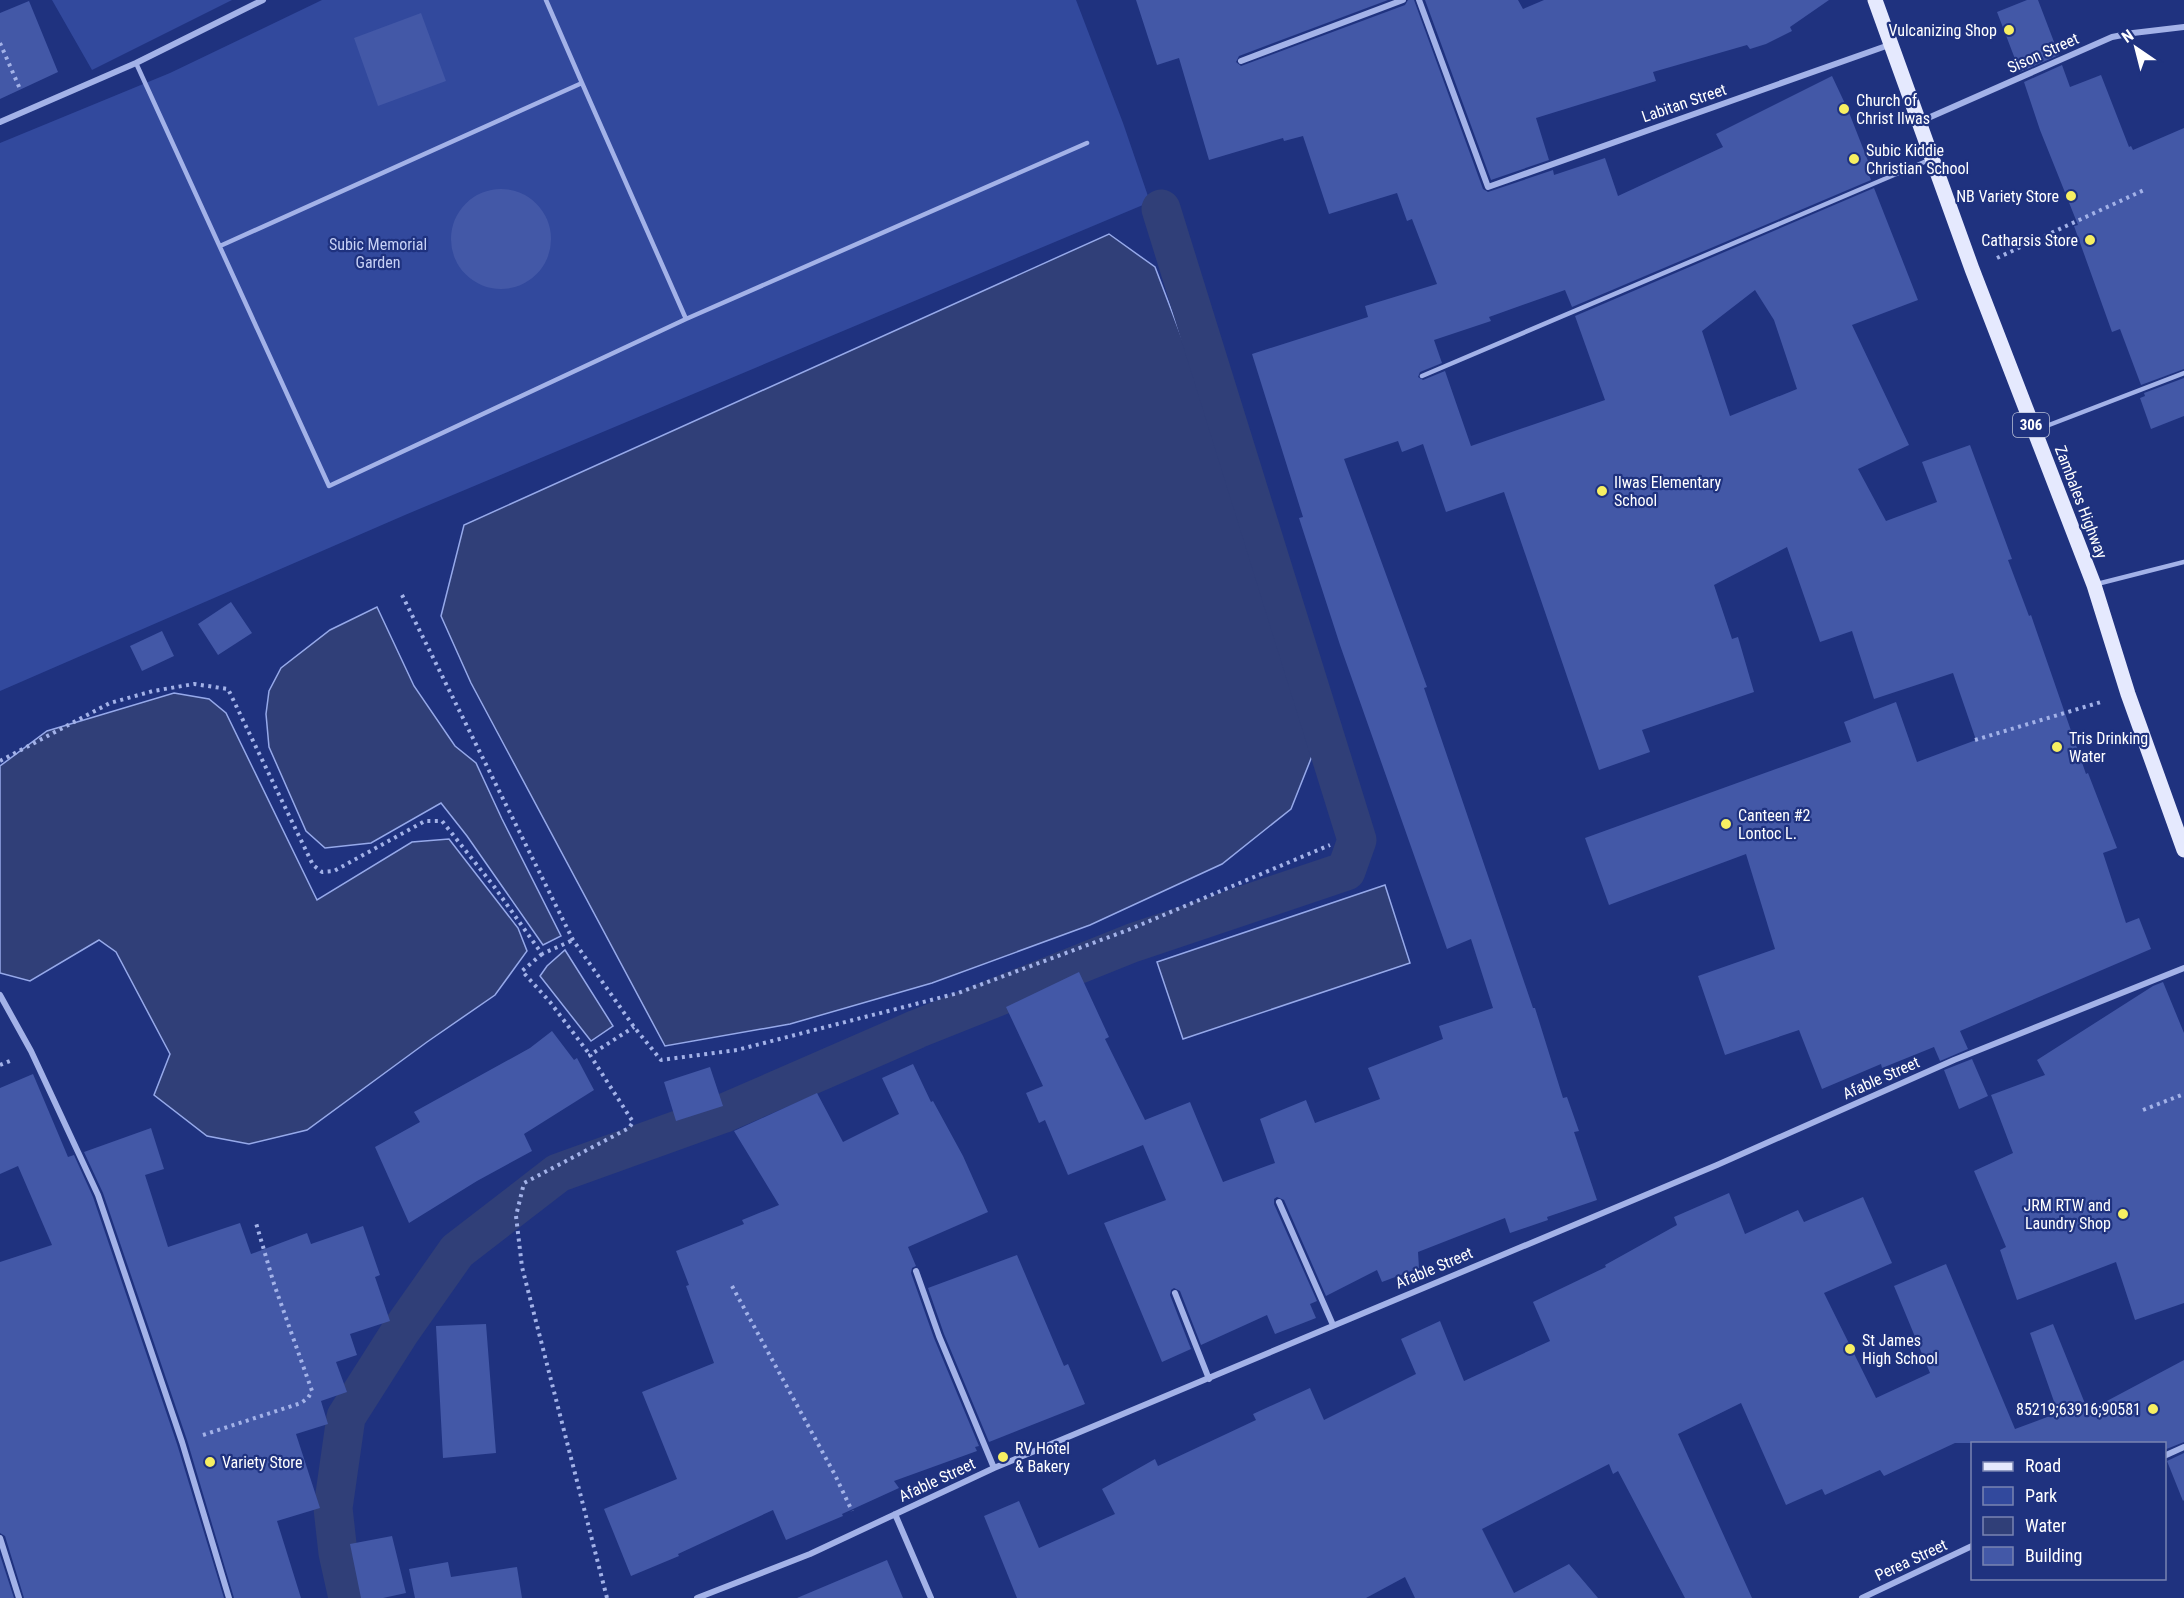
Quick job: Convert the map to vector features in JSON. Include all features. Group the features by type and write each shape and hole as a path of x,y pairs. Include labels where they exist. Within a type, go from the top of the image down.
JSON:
{"main road":[{"name":"Zambales Highway","path":"1875,0 1972,269 2094,585 2128,694 2184,850"}],"street":[{"path":"0,122 136,63 263,0"},
{"path":"1241,61 1403,0"},
{"name":"Labitan Street","path":"1419,0 1488,187 1890,45"},
{"name":"Sison Street","path":"1918,122 2112,37 2184,27"},
{"name":"Afable Street","path":"697,1598 757,1576 861,1531 994,1468 1717,1165 1954,1060 2184,968"},
{"path":"0,995 31,1051 98,1195 183,1442 229,1598"},
{"path":"1279,1203 1333,1325"},
{"path":"916,1271 939,1336 994,1468"},
{"path":"1175,1293 1209,1379"},
{"path":"2166,1455 2184,1448"},
{"path":"896,1514 931,1598"},
{"path":"0,1538 19,1598"},
{"name":"Perea Street","path":"1862,1598 1971,1546"}],"lane":[{"path":"546,0 686,319"},
{"path":"136,63 329,486 686,319 1087,143"},
{"path":"220,246 582,83"},
{"path":"1422,376 1931,159"},
{"path":"2034,431 2184,373"},
{"path":"2094,585 2184,562"}],"path":[{"path":"0,44 29,110"},
{"path":"1972,269 2144,190"},
{"path":"402,595 573,940 634,1027 661,1060 737,1050 958,993 1128,930 1330,845"},
{"path":"0,761 110,703 153,691 194,684 228,689 313,865 322,872 334,872 425,820 442,821 493,885 542,954"},
{"path":"1975,740 2128,694"},
{"path":"573,940 542,954 522,971 550,1002 590,1055 633,1122 629,1128 524,1183 516,1216 522,1267 607,1598"},
{"path":"590,1055 634,1027"},
{"path":"2143,1110 2184,1094"},
{"path":"183,1442 301,1403 312,1391 274,1284 256,1223"},
{"path":"732,1286 835,1475 861,1531"}],"green space":[{"path":"52,0 232,0 92,70"},
{"name":"Subic Memorial Garden","path":"322,0 1076,0 1123,123 1150,202 405,515 0,691 0,143 170,73"}],"water":[{"path":"1109,234 1155,267 1224,449 1314,751 1291,809 1222,864 1090,925 932,983 790,1024 665,1046 471,683 441,616 464,525"},
{"path":"377,607 414,686 455,746 476,763 561,936 543,945 467,836 441,803 371,843 325,848 306,831 269,747 266,714 269,691 281,668 330,630"},
{"path":"174,693 209,699 226,713 317,900 412,842 449,839 518,928 527,951 495,995 307,1130 249,1144 207,1136 154,1095 170,1054 116,952 99,940 30,981 0,973 0,766 47,731"},
{"path":"1385,885 1410,963 1183,1039 1157,962"},
{"path":"565,950 613,1026 591,1041 540,976 547,966"}],"building":[{"path":"1136,0 1388,0 1239,56 1236,62 1241,66 1405,5 1408,0 1414,0 1483,189 1488,192 1553,170 1554,175 1605,158 1618,196 1723,147 1716,134 1832,76 1870,166 1866,167 1871,180 1572,307 1565,290 1489,317 1491,321 1434,340 1442,363 1420,372 1418,377 1423,380 1445,371 1471,446 1605,400 1575,316 1874,188 1918,300 1852,325 1909,445 1858,469 1886,521 1937,502 1922,462 1970,445 2012,559 2008,560 2029,616 2031,615 2086,774 2088,773 2117,848 2103,853 2126,923 2139,918 2151,949 1960,1031 1968,1049 1940,1061 1934,1047 1882,1068 1881,1064 1822,1089 1799,1030 1725,1055 1698,976 1775,949 1746,854 1609,905 1585,838 1851,742 1844,722 1896,702 1917,762 1976,740 1953,673 1874,699 1852,631 1820,642 1787,547 1714,585 1732,639 1738,637 1754,692 1642,730 1650,752 1599,770 1504,492 1446,512 1423,444 1402,452 1398,441 1344,459 1427,687 1424,688 1533,1008 1535,1008 1563,1098 1567,1097 1579,1131 1574,1132 1597,1200 1547,1217 1548,1220 1510,1233 1505,1218 1418,1252 1419,1268 1382,1282 1377,1270 1326,1296 1284,1200 1277,1197 1274,1199 1274,1204 1317,1301 1310,1304 1316,1318 1275,1334 1267,1315 1201,1345 1180,1291 1174,1288 1170,1295 1191,1349 1162,1362 1104,1223 1166,1200 1143,1145 1068,1175 1045,1120 1039,1123 1026,1093 1043,1086 1006,1007 1079,972 1109,1037 1105,1039 1145,1120 1190,1102 1223,1182 1275,1163 1260,1119 1306,1100 1315,1123 1380,1099 1368,1068 1443,1039 1439,1026 1493,1008 1471,939 1447,949 1340,645 1299,518 1303,517 1252,354 1368,317 1365,306 1437,284 1412,219 1407,221 1397,193 1329,214 1303,136 1284,141 1283,138 1209,160 1179,58 1157,65","holes":["1755,290 1774,320 1797,389 1730,416 1702,331"]},
{"path":"1425,0 1518,0 1523,9 1544,0 1829,0 1790,27 1792,31 1766,44 1750,49 1747,45 1653,72 1656,81 1536,118 1549,160 1491,180"},
{"path":"2027,0 2038,0 2059,55 2020,72 1997,12"},
{"path":"29,1 58,72 0,99 0,13"},
{"path":"421,13 446,81 378,106 354,38"},
{"path":"2062,65 2070,87 2101,75 2129,147 2131,146 2133,150 2184,128 2184,369 2141,385 2120,329 2112,332 2074,226 2078,225 2040,130 2024,82"},
{"path":"501,189 529,197 543,211 551,239 543,267 529,281 501,289 473,281 459,267 451,239 459,211 473,197"},
{"path":"2184,378 2184,416 2151,429 2140,398 2145,396 2144,393"},
{"path":"231,602 252,633 218,655 198,624"},
{"path":"162,631 174,656 142,671 130,646"},
{"path":"2163,982 2184,1033 2184,1303 2135,1320 2116,1262 2017,1300 2000,1250 2006,1247 1974,1171 2013,1153 1991,1095 2045,1075 2037,1060 2153,986"},
{"path":"552,1031 574,1060 577,1058 594,1090 524,1134 532,1151 477,1181 409,1223 375,1147 420,1122 414,1112 530,1048"},
{"path":"1972,1059 1988,1096 1959,1109 1944,1070"},
{"path":"913,1064 931,1102 933,1101 963,1156 988,1212 908,1247 916,1266 912,1268 911,1273 934,1338 979,1446 975,1447 977,1451 894,1481 899,1488 842,1514 843,1516 786,1540 773,1510 678,1554 679,1556 631,1576 604,1509 677,1479 642,1392 714,1363 676,1251 744,1224 742,1220 779,1205 734,1131 817,1093 843,1142 899,1114 882,1078"},
{"path":"710,1067 723,1106 676,1121 664,1082"},
{"path":"33,1074 68,1157 74,1155 93,1197 177,1444 224,1598 24,1598 5,1536 0,1533 0,1262 52,1245 18,1166 0,1174 0,1088"},
{"path":"151,1128 164,1169 145,1175 168,1247 240,1223 251,1254 307,1233 311,1244 363,1226 380,1275 375,1277 390,1321 350,1334 357,1355 336,1362 347,1392 321,1401 328,1424 296,1434 320,1508 277,1521 301,1598 234,1598 187,1440 103,1193 84,1152"},
{"path":"1729,1193 1745,1234 1798,1210 1804,1222 1863,1197 1892,1263 1824,1293 1876,1398 1930,1373 1894,1286 1946,1264 2015,1429 2058,1413 2030,1333 2053,1324 2088,1411 2184,1360 2184,1442 2166,1449 2166,1442 1955,1443 1884,1476 1880,1470 1825,1495 1822,1489 1786,1505 1741,1403 1678,1434 1752,1598 1685,1598 1618,1471 1613,1474 1609,1464 1482,1529 1514,1593 1569,1564 1598,1598 1415,1598 1405,1577 1366,1598 1017,1598 984,1516 1019,1501 1039,1548 1115,1514 1102,1489 1155,1459 1158,1466 1256,1420 1253,1414 1310,1388 1324,1420 1416,1374 1401,1339 1440,1321 1464,1381 1550,1341 1533,1302 1606,1267 1605,1265 1677,1225 1674,1217"},
{"path":"1017,1255 1064,1366 1068,1364 1085,1404 989,1442 944,1334 928,1288"},
{"path":"486,1324 496,1453 443,1458 436,1326"},
{"path":"2184,1453 2184,1500 2183,1501 2167,1461"},
{"path":"392,1536 406,1593 383,1598 361,1598 350,1544"},
{"path":"0,1555 14,1598 0,1598"},
{"path":"887,1560 903,1598 797,1598"},
{"path":"448,1562 451,1577 517,1567 522,1598 415,1598 409,1569"}],"waterway":[{"path":"348,1598 338,1553 333,1508 346,1417 400,1332 457,1251 558,1173 722,1114 917,1029 1132,943 1346,871 1357,840 1161,209"}],"place":[{"name":"Vulcanizing Shop","path":"2009,30"},
{"name":"Church of Christ Ilwas","path":"1844,109"},
{"name":"Subic Kiddie Christian School","path":"1854,159"},
{"name":"NB Variety Store","path":"2071,196"},
{"name":"Catharsis Store","path":"2090,240"},
{"name":"Ilwas Elementary School","path":"1602,491"},
{"name":"Tris Drinking Water","path":"2057,747"},
{"name":"Canteen #2 Lontoc L.","path":"1726,824"},
{"name":"JRM RTW and Laundry Shop","path":"2123,1214"},
{"name":"St James High School","path":"1850,1349"},
{"name":"85219;63916;90581","path":"2153,1409"},
{"name":"RV Hotel & Bakery","path":"1003,1457"},
{"name":"Variety Store","path":"210,1462"}]}
